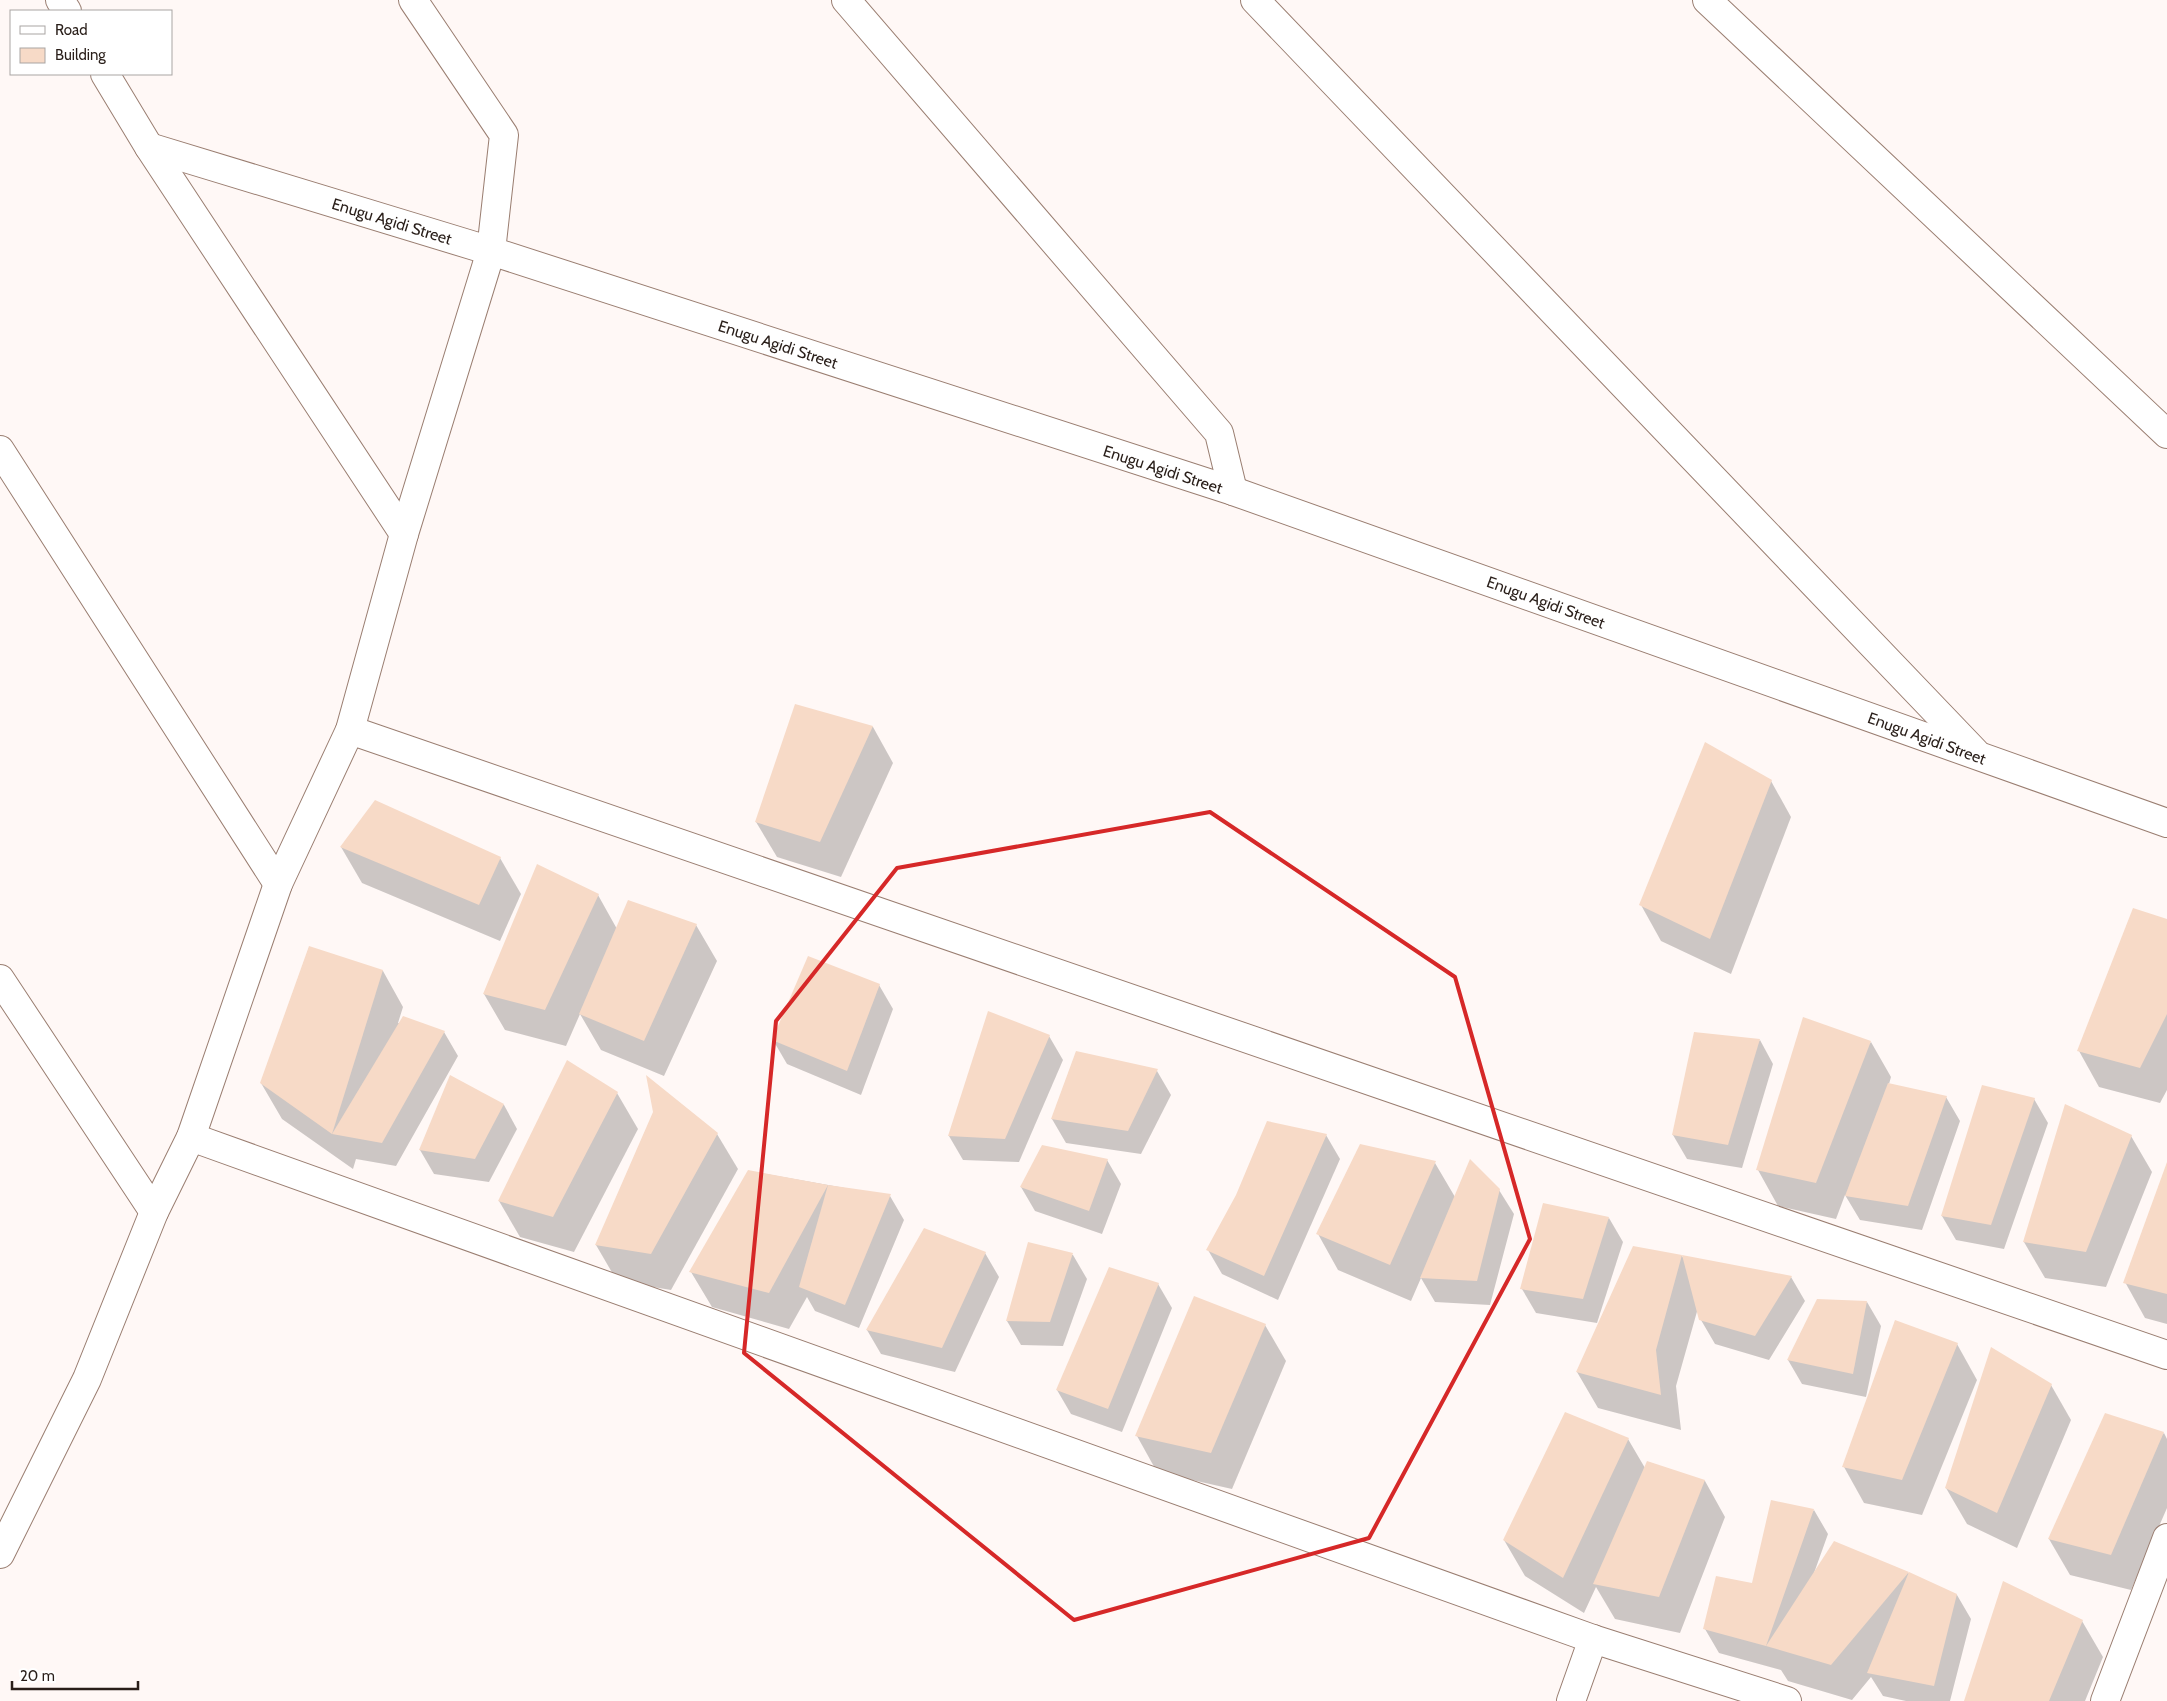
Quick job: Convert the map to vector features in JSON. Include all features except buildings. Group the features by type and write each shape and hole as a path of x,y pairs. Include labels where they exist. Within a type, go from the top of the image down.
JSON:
{"street":[{"path":"0,1554 87,1379 154,1212 191,1137 278,884 350,730 404,534 492,251 504,135 413,0"},
{"path":"846,0 1219,433 1233,491"},
{"path":"1255,0 1980,757"},
{"path":"1707,0 2167,434"},
{"path":"106,75 149,147 404,534"},
{"name":"Enugu Agidi Street","path":"149,147 492,251 1233,491 2167,823"},
{"path":"0,450 278,884"},
{"path":"350,730 2167,1355"},
{"path":"0,979 154,1212"},
{"path":"191,1137 1594,1639 1787,1701"},
{"path":"2105,1701 2167,1538"},
{"path":"1571,1701 1594,1639"}],"highlighted area":[{"path":"1210,812 1455,977 1530,1239 1369,1538 1074,1620 744,1353 776,1021 897,868"}]}
